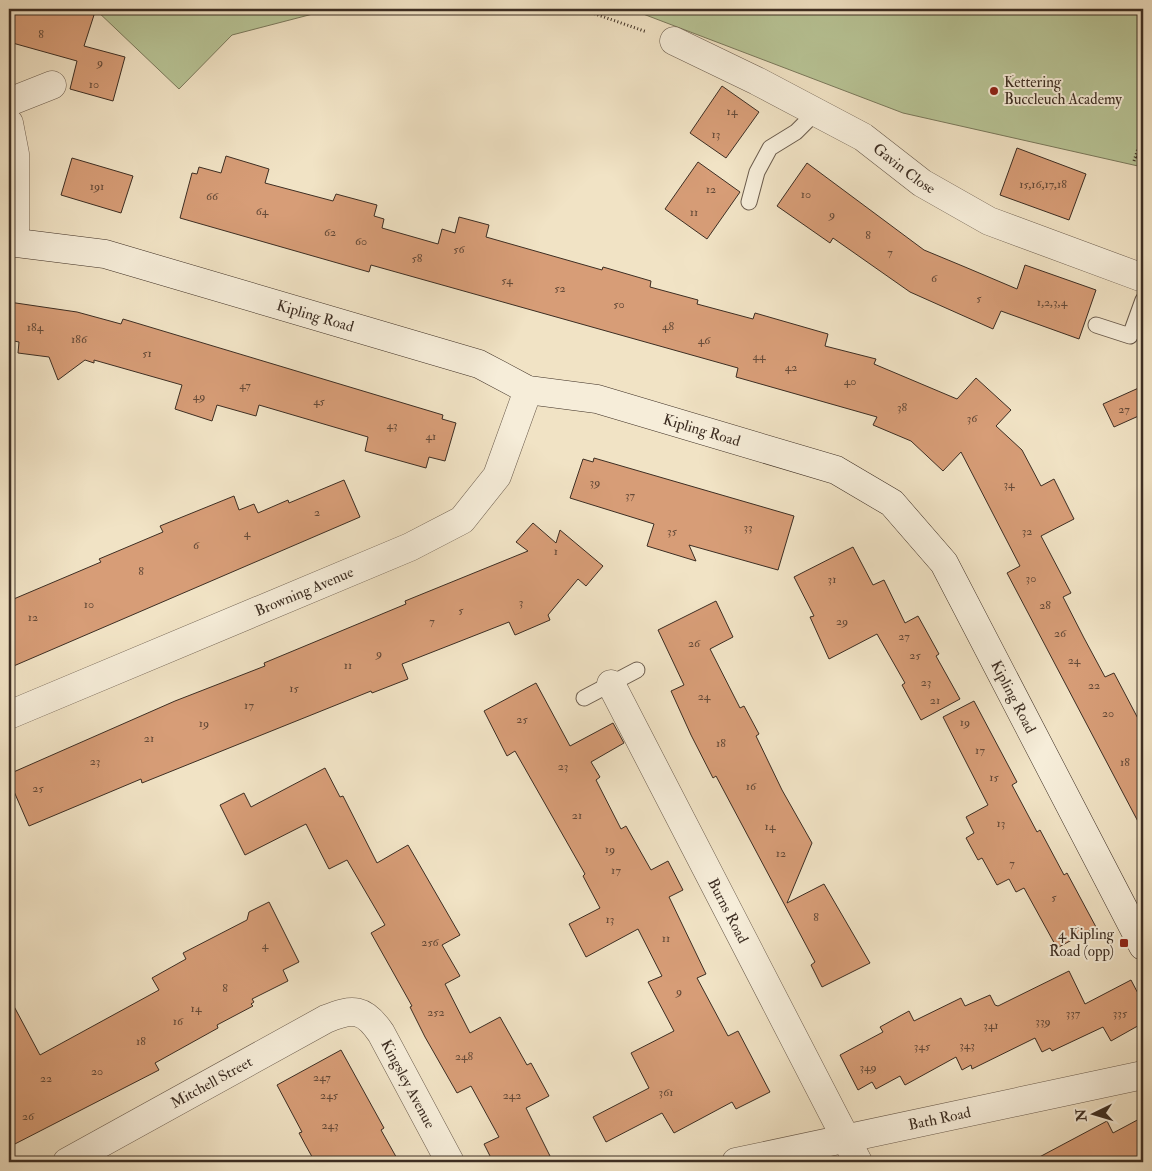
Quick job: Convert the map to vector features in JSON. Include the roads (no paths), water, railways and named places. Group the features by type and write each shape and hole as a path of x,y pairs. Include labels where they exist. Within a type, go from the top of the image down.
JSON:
{"street":[{"name":"Gavin Close","path":"674,41 863,137 922,183 989,220 1143,278"},
{"path":"9,102 52,85"},
{"path":"9,123 15,154 12,241"},
{"name":"Kipling Road","path":"12,241 105,254 479,364 528,390 597,399 836,470 892,503 944,563 1143,946"},
{"name":"Browning Avenue","path":"9,716 402,550 462,520 497,476 528,390"},
{"name":"Burns Road","path":"611,684 858,1162"},
{"name":"Mitchell Street","path":"67,1162 326,1019 344,1011 358,1011"},
{"name":"Kingsley Avenue","path":"358,1011 372,1020 381,1032 450,1162"},
{"name":"Bath Road","path":"736,1162 1143,1075"}],"lane":[{"path":"749,202 757,172 770,148 796,132 816,112"},
{"path":"1096,325 1130,336 1143,300"},
{"path":"584,698 637,670"}],"place":[{"name":"Kettering Buccleuch Academy","path":"994,91"},
{"name":"4 Kipling Road (opp)","path":"1124,943"}]}
